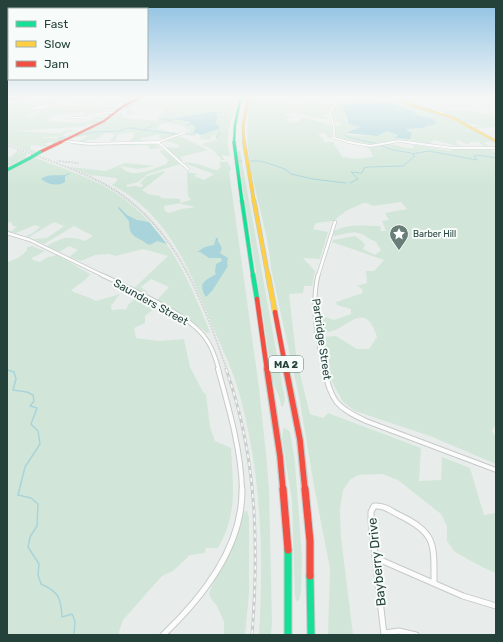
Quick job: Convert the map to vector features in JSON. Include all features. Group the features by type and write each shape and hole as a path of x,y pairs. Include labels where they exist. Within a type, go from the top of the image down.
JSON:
{"main road":[{"path":"7,170 94,126"},
{"name":"MA 2","path":"235,126 234,148 280,456 287,531 288,635"},
{"name":"MA 2","path":"244,126 245,154 300,440 310,541 311,635"},
{"path":"467,126 496,141"}],"street":[{"path":"333,126 334,138 342,142 376,146 399,140 458,148 496,148"},
{"path":"62,141 90,144 158,142 186,132"},
{"path":"158,142 188,169"},
{"name":"Partridge Street","path":"335,222 316,284 315,306 325,372 335,402 347,412 366,421 496,470"},
{"name":"Saunders Street","path":"7,232 27,238 127,287 166,308 202,333 212,352 232,418 240,471 242,500 240,512 235,528 214,574 184,615 163,635"},
{"name":"Bayberry Drive","path":"384,634 371,516 373,507 378,505 417,524 429,535 434,582"},
{"path":"376,558 434,582 462,596 496,606"},
{"path":"384,634 399,631 416,635"}],"green space":[{"path":"7,126 83,126 15,131 60,133 66,130 79,131 67,132 62,136 75,133 67,137 43,137 42,138 64,138 53,144 53,141 44,144 50,146 48,147 31,145 30,149 38,152 35,154 7,143"},
{"path":"97,126 158,126 159,129 179,134 165,139 158,137 160,135 141,138 141,140 148,141 147,142 130,141 134,136 133,132 118,134 115,141 110,141 115,134 106,133 95,140 87,140 86,142 91,143 65,140 79,141 87,137 86,135 72,138"},
{"path":"182,126 194,126 196,128 193,131 196,134 195,136 183,135 190,131"},
{"path":"219,126 230,126 228,148 230,156 222,155 225,160 222,160 213,150 202,144 217,140 214,134 209,140 200,138 203,133 219,129 221,127"},
{"path":"248,126 332,126 332,138 327,137 327,134 321,133 318,136 323,138 324,142 333,142 342,157 356,159 373,157 370,149 364,146 379,146 395,141 391,144 407,148 413,148 413,145 415,145 451,151 454,149 489,149 496,153 496,424 492,431 496,437 496,464 430,436 355,411 343,402 331,380 322,337 336,336 357,349 369,349 377,337 371,324 365,318 352,320 329,332 321,331 318,314 334,320 351,314 351,309 337,305 336,302 363,293 362,289 357,286 367,283 366,271 374,271 384,260 332,242 333,240 355,236 365,245 363,249 375,255 381,250 375,241 355,232 333,236 334,231 340,228 362,225 380,226 381,231 386,231 382,221 389,220 385,213 407,209 401,202 373,206 363,203 346,211 333,221 316,223 313,229 328,232 320,259 303,258 315,271 312,286 304,286 303,293 289,294 297,362 310,414 323,418 328,413 421,448 419,481 441,480 442,457 470,468 484,515 495,513 496,499 496,573 455,552 447,541 447,526 441,514 398,480 382,474 358,475 350,480 343,490 340,509 341,537 353,635 328,635 330,569 300,402 254,182 248,140"},
{"path":"335,126 360,127 342,133 347,135 377,136 387,131 398,135 395,137 406,138 411,132 405,129 424,128 426,126 466,126 496,142 496,144 489,141 485,143 488,147 485,147 479,142 469,142 469,144 456,140 456,143 463,147 434,140 430,143 439,145 396,140 376,145 367,145 348,142 335,137"},
{"path":"496,126 496,127 472,127"},
{"path":"179,136 208,150 180,157 183,161 181,161 164,147 177,148 180,146 165,141"},
{"path":"70,144 154,144 161,148 150,149 147,145 86,146"},
{"path":"18,150 27,154 25,158 7,167 7,157 11,157"},
{"path":"161,150 164,150 180,164 148,174 138,182 126,185 127,187 142,187 143,185 140,183 147,176 164,171 164,173 142,190 148,194 160,196 161,198 180,199 181,203 164,206 165,211 169,213 181,209 196,207 181,204 191,200 188,196 187,172 197,174 194,176 204,180 214,174 184,163 196,164 217,170 221,167 219,162 228,162 229,169 229,163 231,170 229,171 259,388 266,454 269,489 271,635 259,635 261,542 256,480 246,419 235,379 191,275 172,240 160,224 130,196 112,185 117,181 117,178 90,175 70,167 105,171 125,163 154,166 138,169 120,166 131,173 143,172 167,164 169,161 160,152"},
{"path":"240,151 285,400 283,407 281,406 272,377 237,152"},
{"path":"33,157 78,174 104,186 125,199 142,214 170,249 192,289 210,332 207,333 193,322 157,300 169,287 151,279 141,287 148,292 145,295 133,289 168,256 143,249 116,256 109,254 95,255 81,261 69,257 78,250 69,246 59,252 47,246 65,238 74,238 85,241 93,236 74,226 44,244 33,239 47,238 64,226 54,222 29,237 26,236 33,233 40,227 35,225 16,233 7,232 7,230 12,231 17,226 13,226 11,222 7,223 7,171"},
{"path":"32,246 45,251 32,258 33,260 40,262 48,257 57,255 90,274 71,291 96,301 120,294 111,306 112,310 126,310 128,305 134,299 134,297 131,296 132,294 137,294 164,310 158,311 157,309 151,311 145,316 145,323 134,328 136,338 159,341 184,339 190,367 203,392 206,394 210,427 215,441 231,448 233,499 229,523 218,548 206,548 205,553 190,555 173,571 162,576 123,620 118,635 7,635 7,262 18,258 27,250 27,247"},
{"path":"285,428 290,432 295,463 302,557 301,592 299,600 296,601 292,501 282,438 283,429"},
{"path":"245,511 247,511 249,517 249,593 245,635 224,635 224,622 217,606 209,594 225,561"}],"water":[{"path":"194,126 219,126 221,128 201,135 193,132 196,128"},
{"path":"356,126 426,126 424,128 405,129 412,133 410,139 395,138 398,135 387,131 377,136 345,133 360,127"},
{"path":"71,173 65,176 65,182 62,184 55,185 41,179 48,176"},
{"path":"119,207 127,215 137,220 149,222 167,244 157,241 149,245 131,233 129,221 118,208"},
{"path":"216,238 218,238 222,248 220,253 228,258 228,266 212,291 206,297 203,292 202,285 206,280 216,274 216,264 222,261 221,258 209,258 200,252 197,252 205,247 214,245"}],"waterway":[{"path":"145,129 152,126"},
{"path":"76,136 93,132 119,131 128,128 177,134"},
{"path":"131,128 137,128"},
{"path":"216,138 220,134 218,129"},
{"path":"191,134 196,133"},
{"path":"345,133 347,137 378,144"},
{"path":"59,138 65,138"},
{"path":"382,146 393,150 411,153"},
{"path":"350,183 358,179 351,172 362,173 364,168 368,167 403,166 415,156 412,154 429,151 477,160 474,156 478,155 496,158"},
{"path":"250,161 261,161 285,169 291,174 313,179 346,183"},
{"path":"9,370 7,370 14,372 16,379 13,390 27,392 33,395 34,401 30,406 37,408 31,424 38,431 40,444 25,467 18,495 31,498 38,504 37,526 30,537 28,547 39,564 38,575 41,584 52,590 60,600 62,617 72,614 75,621 74,635"}],"railway":[{"path":"7,145 71,169 108,186 132,203 152,222 169,243 197,292 208,317 227,370"},
{"path":"58,161 78,163"},
{"path":"226,369 236,402 250,468 255,534 252,635"}],"traffic: fast":[{"path":"235,126 234,148 257,299"},
{"path":"30,158 40,152"},
{"path":"7,170 30,158"},
{"path":"288,550 288,635"},
{"path":"310,576 311,635"}],"traffic: slow":[{"path":"243,126 245,154 275,312"},
{"path":"468,126 496,141"}],"traffic: jam":[{"path":"40,152 94,126"},
{"path":"257,299 280,456 288,550"},
{"path":"275,312 300,440 310,541 310,576"}],"place":[{"name":"Barber Hill","path":"399,251"}]}
